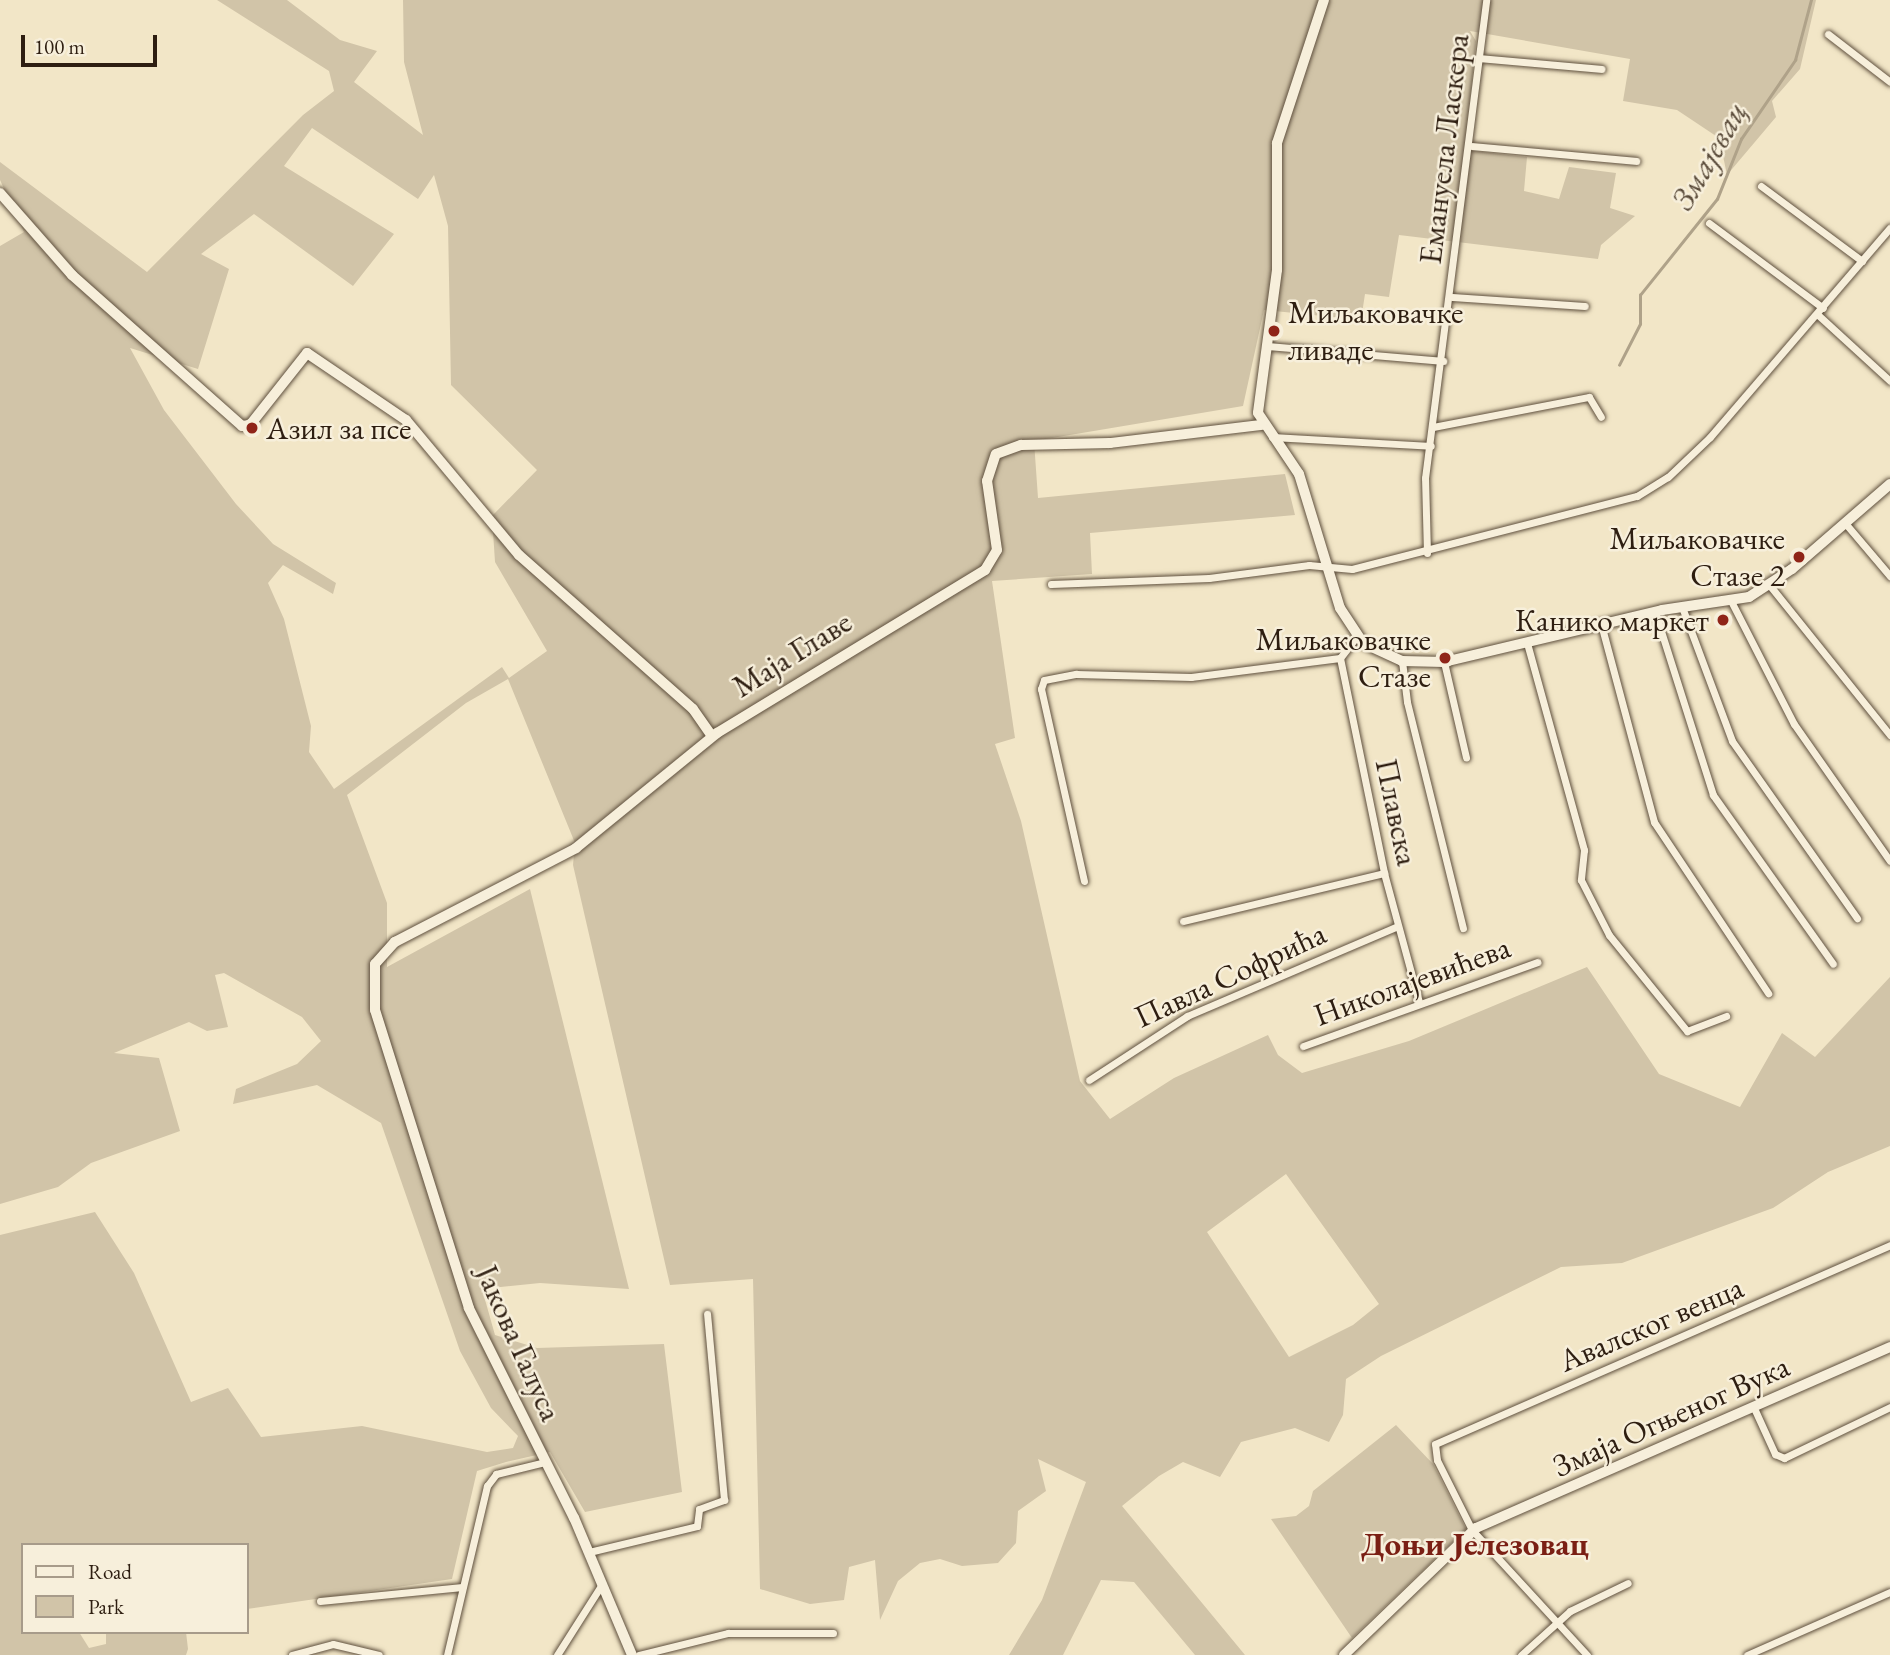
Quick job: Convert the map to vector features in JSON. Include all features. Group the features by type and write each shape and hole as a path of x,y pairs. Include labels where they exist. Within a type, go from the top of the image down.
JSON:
{"street":[{"path":"1324,0 1277,143 1278,258 1268,346 1258,400 1262,425 1308,494 1327,568 1357,636 1402,661 1444,662 1655,612 1731,601 1771,587 1890,484"},
{"name":"Емануела Ласкера","path":"1427,553 1424,486 1472,146 1486,0"},
{"path":"1828,34 1890,82"},
{"path":"1479,58 1602,69"},
{"path":"1472,146 1636,161"},
{"path":"1760,186 1862,261"},
{"path":"0,193 72,275 242,426 250,425 307,353 406,420 519,555 693,709 712,736"},
{"path":"1709,223 1820,311 1890,381"},
{"path":"1051,584 1209,578 1309,565 1352,569 1427,553 1607,507 1650,490 1710,437 1890,228"},
{"path":"1452,297 1585,306"},
{"path":"1268,346 1443,361"},
{"path":"1433,427 1589,397 1601,417"},
{"name":"Маја Главе","path":"384,1041 371,985 385,949 576,848 712,736 989,566 997,540 987,473 1002,450 1262,425"},
{"path":"1272,437 1431,446"},
{"path":"1845,523 1890,576"},
{"path":"1771,587 1890,735"},
{"path":"1731,601 1794,724 1890,861"},
{"path":"1682,607 1732,741 1857,918"},
{"path":"1655,612 1713,795 1833,964"},
{"path":"1601,624 1654,822 1768,993"},
{"path":"1084,881 1041,689 1044,680 1076,674 1191,677 1340,658 1357,636"},
{"path":"1527,643 1584,850 1581,880 1609,935 1687,1031 1726,1016"},
{"name":"Плавска","path":"1340,658 1384,873 1419,1002"},
{"path":"1402,661 1407,702 1463,928"},
{"path":"1444,662 1466,757"},
{"path":"1183,921 1384,873"},
{"name":"Павла Софрића","path":"1089,1080 1187,1016 1398,926"},
{"name":"Николајевићева","path":"1303,1046 1419,1002 1537,962"},
{"name":"Јакова Галуса","path":"384,1041 469,1308 589,1552 632,1655"},
{"name":"Авалског венца","path":"1472,1530 1434,1448 1438,1441 1890,1245"},
{"path":"589,1552 697,1526 699,1509 724,1500 708,1314"},
{"name":"Змаја Огњеног Вука","path":"1472,1530 1890,1347"},
{"path":"1754,1408 1775,1454 1784,1458 1890,1408"},
{"path":"447,1655 480,1504 493,1476 545,1462"},
{"path":"1344,1655 1472,1530 1587,1655"},
{"path":"1521,1655 1556,1622 1628,1583"},
{"path":"557,1655 602,1584"},
{"path":"320,1601 462,1587"},
{"path":"1747,1655 1890,1592"},
{"path":"639,1655 728,1633 833,1633"},
{"path":"292,1655 333,1644 379,1655"}],"green space":[{"path":"217,0 287,0 340,40 377,51 354,82 423,135 404,62 403,0 1816,0 1800,69 1772,101 1776,117 1727,175 1722,151 1728,144 1677,110 1623,101 1630,59 1470,31 1476,41 1465,150 1527,157 1524,191 1559,199 1569,167 1616,173 1610,208 1635,216 1601,245 1598,259 1399,235 1389,297 1365,294 1361,320 1264,310 1243,406 1034,441 1038,498 1285,474 1295,515 1090,533 1092,574 992,581 1015,738 995,744 1021,821 1080,1081 1110,1119 1174,1078 1268,1035 1278,1055 1302,1073 1409,1041 1587,967 1659,1074 1740,1107 1782,1033 1815,1057 1890,977 1890,1146 1828,1172 1773,1208 1622,1263 1561,1267 1381,1356 1346,1379 1343,1415 1329,1442 1295,1428 1241,1442 1220,1477 1183,1462 1159,1476 1122,1506 1245,1655 1195,1655 1134,1582 1101,1580 1063,1655 1009,1655 1042,1600 1086,1482 1038,1459 1046,1491 1018,1511 1016,1543 998,1563 962,1566 940,1559 920,1563 898,1581 880,1620 875,1560 849,1567 844,1600 810,1604 760,1589 753,1279 670,1285 573,865 575,843 508,679 466,703 347,795 387,903 387,967 530,889 629,1289 540,1283 482,1289 495,1335 537,1348 664,1344 682,1492 585,1512 550,1452 506,1462 477,1471 452,1579 248,1609 248,1543 21,1543 21,1634 80,1634 89,1648 106,1644 106,1634 186,1634 188,1649 186,1655 0,1655 0,1235 95,1212 134,1273 191,1402 228,1388 261,1437 362,1426 487,1452 513,1448 518,1436 491,1408 460,1351 381,1123 317,1085 233,1104 236,1089 297,1064 321,1041 302,1017 224,973 215,975 228,1027 207,1031 189,1022 114,1053 159,1058 180,1131 91,1163 58,1187 0,1204 0,246 24,232 0,180 0,162 147,272 303,115 334,91 329,71","holes":["312,128 418,199 434,175 448,226 451,385 537,470 492,516 495,562 547,651 509,678 502,667 334,789 309,752 311,726 284,619 268,583 283,565 333,594 336,583 273,544 236,504 164,410 130,348 198,369 229,269 201,254 254,214 353,286 394,234 284,166","1286,1174 1379,1304 1353,1325 1289,1357 1207,1232"]},
{"path":"1396,1425 1433,1464 1466,1529 1352,1638 1271,1519 1296,1516 1309,1506 1313,1491"}],"waterway":[{"name":"Змајевац","path":"1619,365 1640,324 1640,295 1717,199 1741,139 1795,60 1811,0"}],"place":[{"name":"Миљаковачке ливаде","path":"1274,331"},
{"name":"Азил за псе","path":"252,428"},
{"name":"Миљаковачке Стазе 2","path":"1799,557"},
{"name":"Канико маркет","path":"1723,620"},
{"name":"Миљаковачке Стазе","path":"1445,658"}],"district":[{"name":"Доњи Јелезовац","path":"1475,1544"}]}
